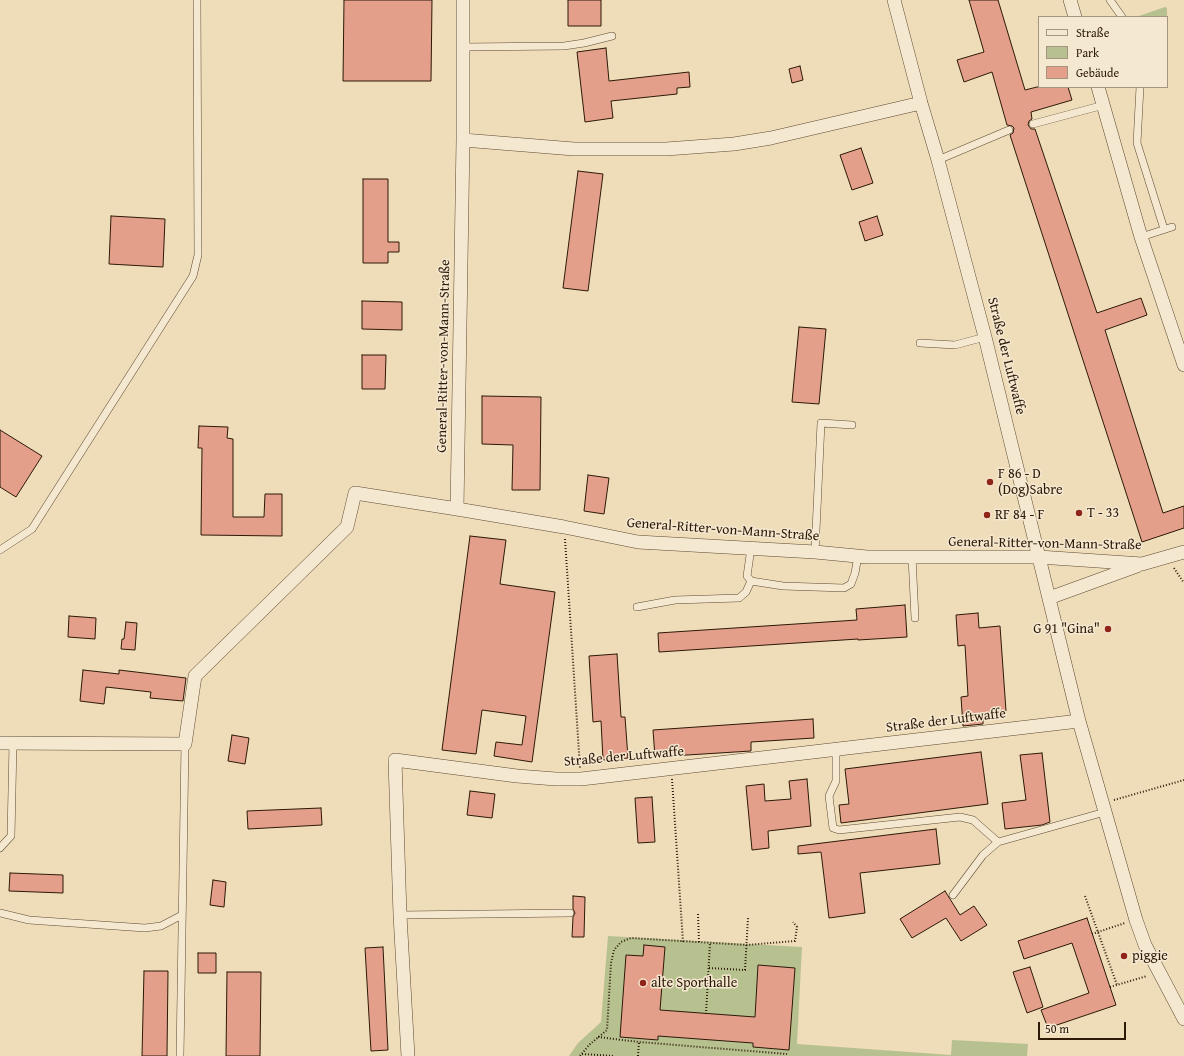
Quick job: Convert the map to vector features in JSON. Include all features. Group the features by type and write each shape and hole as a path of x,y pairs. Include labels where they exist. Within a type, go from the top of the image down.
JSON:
{"street":[{"name":"General-Ritter-von-Mann-Straße","path":"463,0 463,140 457,509 638,542 815,552 858,556 1039,557 1142,564 1184,552"},
{"name":"Straße der Luftwaffe","path":"894,0 985,337 1079,722 1136,920 1158,972 1184,1019"},
{"path":"1070,0 1075,16"},
{"path":"1098,88 1141,237 1184,365"},
{"path":"463,140 574,149 666,149 734,144 771,138 921,103"},
{"path":"0,743 185,744 195,676 347,527 355,493 457,509"},
{"path":"1049,598 1142,564"},
{"name":"Straße der Luftwaffe","path":"408,1056 400,915 395,760 517,776 581,779 1079,722"}],"lane":[{"path":"0,550 32,529 194,276 198,255 197,0"},
{"path":"1110,0 1121,16"},
{"path":"463,47 564,46 612,36"},
{"path":"1140,88 1137,143 1164,229"},
{"path":"1033,124 1104,105"},
{"path":"938,160 1009,130"},
{"path":"1141,237 1172,227"},
{"path":"920,343 955,345 985,337"},
{"path":"815,552 821,423 852,425"},
{"path":"751,548 747,576 751,581 783,586 844,588 851,584 855,573 858,556"},
{"path":"912,557 915,618"},
{"path":"637,607 676,600 739,598 746,592 751,581"},
{"path":"0,848 11,836 13,743"},
{"path":"180,1056 185,744"},
{"path":"836,750 836,781 829,796 833,828 839,830 960,817 973,820 998,842"},
{"path":"953,894 983,855 998,842 1104,808"},
{"path":"0,913 29,920 145,928 160,926 182,915"},
{"path":"400,915 570,914"}],"path":[{"path":"564,528 581,779"},
{"path":"1166,557 1184,583"},
{"path":"671,769 683,942"},
{"path":"1104,808 1184,780"},
{"path":"1085,896 1117,985"},
{"path":"698,914 700,943"},
{"path":"710,968 746,970 748,918"},
{"path":"1092,934 1136,920"},
{"path":"581,1055 589,1045 607,1030 611,963 614,950 621,942 631,938 700,943 747,944 795,941 796,927 793,922"},
{"path":"706,1014 710,968 710,943"},
{"path":"1110,987 1158,972"},
{"path":"598,1037 639,1042 787,1054"},
{"path":"638,1056 639,1042"},
{"path":"581,1055 614,1056"}],"green space":[{"path":"1165,7 1167,8 1167,16 1139,16"},
{"path":"608,936 802,947 797,1044 951,1055 952,1040 1028,1044 1027,1056 569,1056 578,1043 601,1022"}],"building":[{"path":"344,0 432,0 431,81 343,81"},
{"path":"568,0 601,0 601,26 568,26"},
{"path":"969,0 998,0 1025,90 1037,87 1068,88 1072,100 1031,112 1032,119 1029,121 1028,125 1031,129 1035,129 1097,313 1141,298 1147,315 1105,330 1163,513 1184,506 1184,528 1142,542 1010,135 1013,133 1014,128 1007,125 992,72 964,82 957,60 984,52"},
{"path":"606,48 609,81 689,72 690,87 677,88 677,94 611,101 613,118 585,122 577,52"},
{"path":"800,66 803,80 792,83 789,69"},
{"path":"861,148 873,183 852,190 840,155"},
{"path":"578,171 603,174 588,291 563,288"},
{"path":"363,179 388,179 388,242 399,242 399,252 388,252 388,263 363,263"},
{"path":"111,216 165,219 163,267 109,264"},
{"path":"877,216 883,235 865,241 859,222"},
{"path":"362,301 402,302 402,330 362,329"},
{"path":"799,327 826,329 819,404 792,402"},
{"path":"362,355 386,355 385,389 362,389"},
{"path":"482,396 541,397 540,490 512,490 513,445 482,444"},
{"path":"199,426 228,427 227,438 233,439 233,517 264,517 265,494 282,494 282,536 201,535 202,448 198,448"},
{"path":"0,430 42,456 16,497 0,487"},
{"path":"588,475 609,478 604,514 584,511"},
{"path":"470,536 506,540 500,584 555,592 532,762 494,756 496,742 522,745 526,716 482,710 476,754 442,750"},
{"path":"905,605 907,637 659,652 658,633 857,620 856,609"},
{"path":"978,613 979,628 1000,626 1006,711 983,713 983,724 963,726 961,697 968,696 965,645 958,646 956,615"},
{"path":"69,616 96,618 95,639 68,637"},
{"path":"126,622 137,623 135,650 121,649"},
{"path":"617,654 621,717 625,717 628,758 603,760 601,721 593,722 589,656"},
{"path":"83,670 119,674 119,670 186,678 183,701 150,698 151,692 106,687 104,704 80,701"},
{"path":"813,719 814,738 751,742 751,751 655,757 653,730"},
{"path":"232,735 249,738 245,764 228,761"},
{"path":"981,752 988,804 841,823 839,805 849,804 845,769"},
{"path":"1042,753 1050,822 1042,825 1005,829 1002,803 1026,800 1020,755"},
{"path":"807,779 811,826 768,831 769,848 752,850 746,786 764,784 765,801 791,799 789,781"},
{"path":"470,791 495,794 492,818 467,815"},
{"path":"652,797 655,842 638,843 635,798"},
{"path":"321,808 322,825 248,829 247,811"},
{"path":"936,829 940,864 860,873 865,913 829,918 821,852 798,854 798,846"},
{"path":"10,873 63,875 63,893 9,891"},
{"path":"213,880 226,882 224,907 210,905"},
{"path":"945,891 960,915 974,906 987,925 961,941 946,918 912,938 900,919"},
{"path":"573,896 585,897 584,937 572,937 573,917 575,913 573,909"},
{"path":"1087,918 1116,1005 1048,1028 1041,1010 1089,993 1072,943 1024,959 1018,941"},
{"path":"644,945 665,947 660,1010 755,1017 758,965 795,968 789,1050 753,1047 753,1043 658,1036 658,1040 620,1037 626,955 643,956"},
{"path":"383,947 388,1050 371,1051 365,948"},
{"path":"198,953 216,953 216,973 198,973"},
{"path":"1030,967 1043,1007 1027,1013 1013,972"},
{"path":"144,971 168,971 167,1056 142,1056"},
{"path":"227,972 261,972 260,1056 226,1056"}],"place":[{"name":"F 86 - D (Dog)Sabre","path":"990,482"},
{"name":"T - 33","path":"1079,513"},
{"name":"RF 84 - F","path":"987,515"},
{"name":"G 91 \"Gina\"","path":"1108,629"},
{"name":"piggie","path":"1124,956"},
{"name":"alte Sporthalle","path":"643,983"}]}
